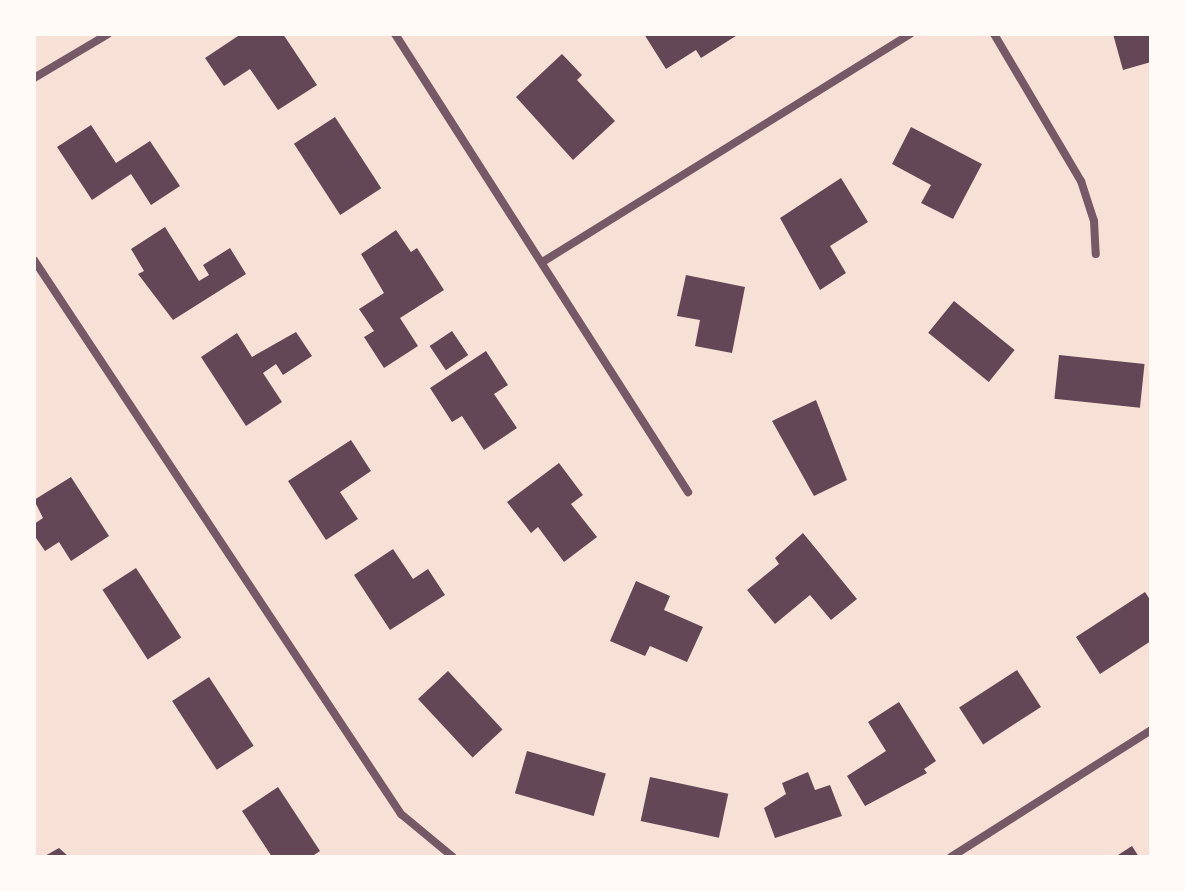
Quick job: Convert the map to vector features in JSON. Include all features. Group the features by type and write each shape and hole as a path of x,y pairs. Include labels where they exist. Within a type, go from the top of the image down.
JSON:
{"street":[{"path":"34,78 108,34"},
{"path":"395,34 544,261 688,492"},
{"path":"544,261 910,34"},
{"path":"994,34 1081,181 1094,221 1096,254"},
{"path":"34,260 401,814 453,857"},
{"path":"951,857 1151,730"}],"building":[{"path":"241,34 283,34 317,85 278,110 250,69 224,86 205,58"},
{"path":"644,34 739,34 701,58 696,50 666,69"},
{"path":"1113,34 1151,34 1151,62 1123,70"},
{"path":"562,54 582,75 577,80 615,121 573,160 516,97"},
{"path":"335,117 381,188 340,215 294,144"},
{"path":"91,125 116,163 150,141 180,186 151,205 131,174 92,200 57,147"},
{"path":"911,127 982,164 953,219 921,203 931,185 892,164"},
{"path":"841,178 868,222 830,246 846,273 820,290 780,218"},
{"path":"165,227 199,281 209,275 203,265 230,248 246,274 173,320 138,274 144,271 131,249"},
{"path":"396,230 411,252 417,248 444,290 400,318 418,346 384,368 364,337 374,331 359,309 384,293 361,254"},
{"path":"686,275 745,287 732,353 695,346 700,320 677,316"},
{"path":"954,301 1015,350 989,382 928,333"},
{"path":"452,331 468,355 446,370 430,346"},
{"path":"296,332 312,356 283,375 276,364 263,373 282,402 246,426 201,357 237,333 252,357"},
{"path":"486,351 508,385 494,394 517,428 484,450 462,416 452,422 430,388"},
{"path":"1059,355 1145,364 1140,408 1054,399"},
{"path":"816,400 847,480 814,496 772,421"},
{"path":"351,440 371,471 340,492 358,519 326,540 288,481"},
{"path":"559,463 583,495 571,504 597,537 564,562 538,527 531,533 507,502"},
{"path":"71,477 109,536 71,561 59,542 45,551 34,535 34,524 43,518 34,500"},
{"path":"803,533 857,599 831,620 810,595 775,624 747,590 779,564 775,558"},
{"path":"393,549 413,579 428,569 445,595 390,630 354,575"},
{"path":"136,568 181,638 148,659 102,590"},
{"path":"636,581 670,596 664,610 703,627 687,662 650,646 645,656 610,641"},
{"path":"1145,592 1151,601 1151,641 1100,674 1076,637"},
{"path":"1017,670 1041,707 983,744 959,708"},
{"path":"448,671 503,730 473,757 418,699"},
{"path":"209,677 254,746 217,770 172,701"},
{"path":"899,702 936,761 924,769 927,773 865,806 847,776 886,751 868,722"},
{"path":"527,751 606,774 594,816 515,793"},
{"path":"808,772 815,790 830,785 842,816 775,838 764,808 786,794 782,783"},
{"path":"650,777 728,794 719,838 641,821"},
{"path":"278,787 320,851 311,857 272,857 242,811"},
{"path":"1132,846 1139,857 1115,857"},
{"path":"59,848 69,857 43,857"}]}
